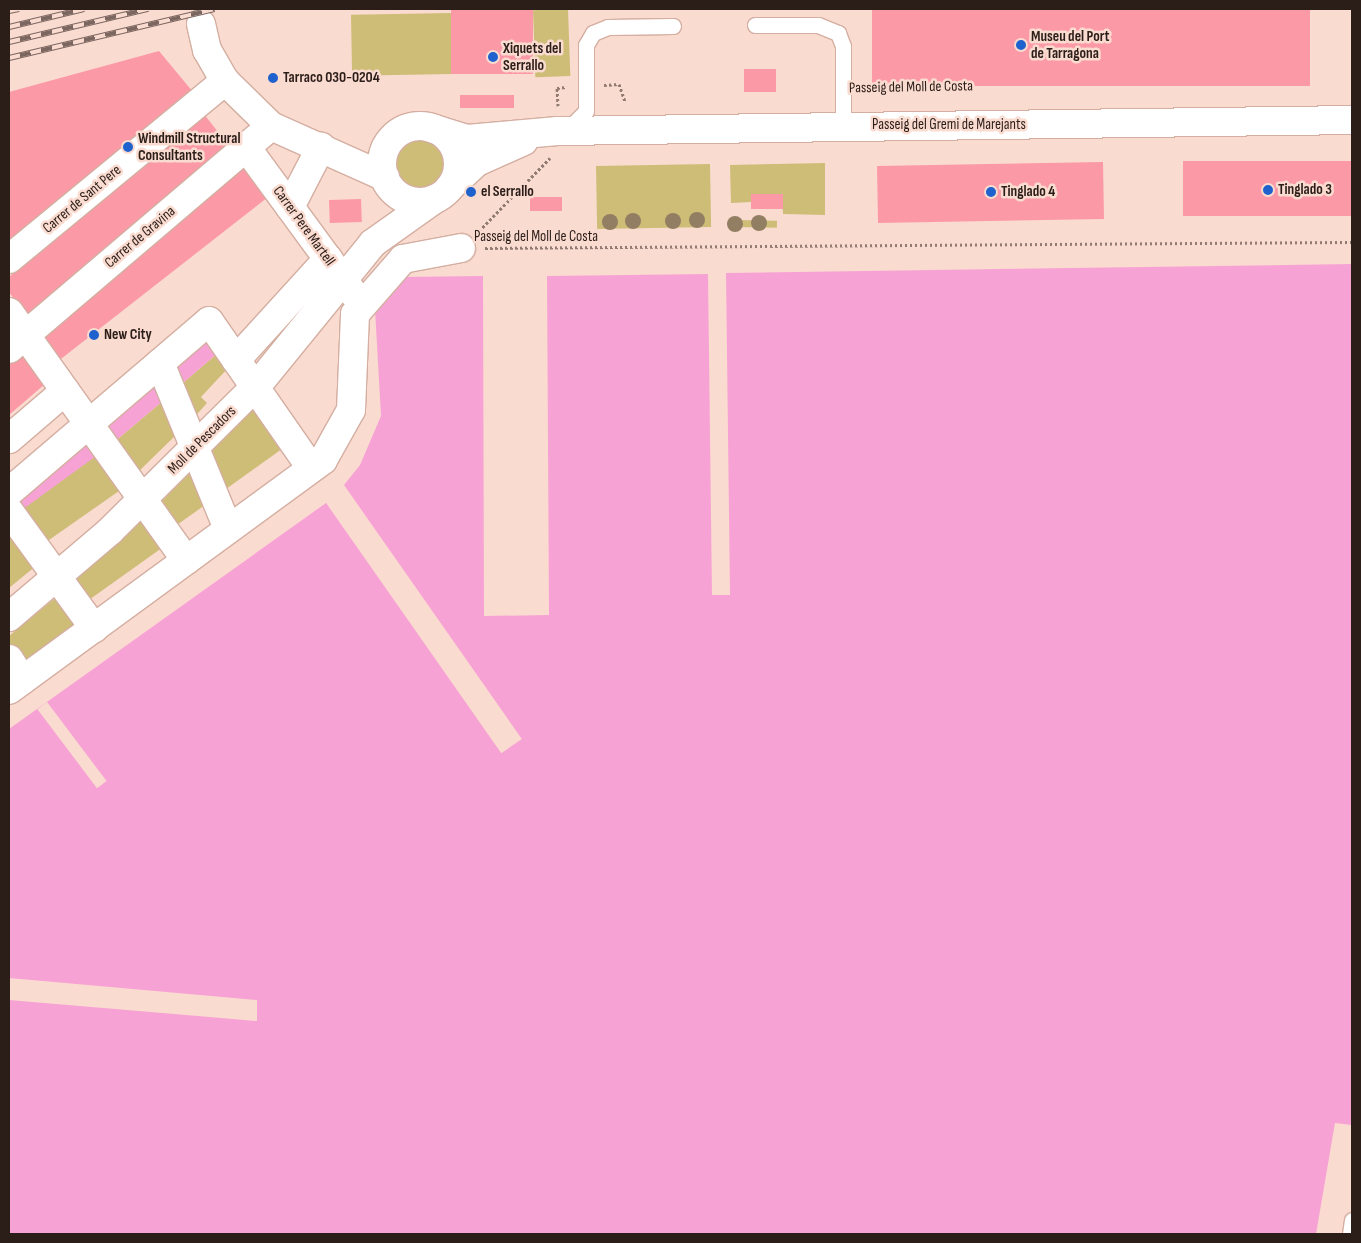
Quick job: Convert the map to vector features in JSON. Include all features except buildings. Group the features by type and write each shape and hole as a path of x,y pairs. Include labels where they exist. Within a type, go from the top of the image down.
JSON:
{"street":[{"path":"201,24 207,50 225,81 271,126 330,150 386,181 413,201 442,193 458,164 456,152 440,132 428,127 416,126 394,136 330,150 290,206"},
{"name":"Carrer de Sant Pere","path":"9,259 225,81"},
{"name":"Passeig del Gremi de Marejants","path":"428,127 467,139 556,132 843,126 1352,120"},
{"name":"Carrer de Gravina","path":"17,342 271,126"},
{"name":"Passeig del Gremi de Marejants","path":"442,193 477,162 556,132"},
{"path":"386,181 382,157 394,136"},
{"name":"Carrer Pere Martell","path":"246,147 362,306"},
{"name":"Moll de Pescadors","path":"373,243 386,181"},
{"name":"Moll de Pescadors","path":"9,616 57,576 143,498 254,388 336,269 442,193"},
{"path":"13,676 94,628 323,460 351,410 355,314 403,259 462,248"},
{"path":"236,360 336,269"},
{"path":"9,312 17,342 65,391 186,560"},
{"path":"9,492 209,321 311,468"},
{"path":"160,363 193,449 228,529"},
{"path":"9,439 65,391"},
{"path":"9,511 94,628"}],"lane":[{"path":"755,25 818,24 838,32 843,46 843,126"},
{"path":"556,132 583,119 586,111 586,45 593,32 608,27 673,26"},
{"path":"1350,1234 1352,1220"}],"path":[{"path":"593,85 619,84 622,102 632,101"},
{"name":"Passeig del Moll de Costa","path":"462,248 559,150 556,132 557,88 575,87"},
{"name":"Passeig del Moll de Costa","path":"462,248 1352,242"}],"shaded area":[{"path":"568,9 570,76 535,77 533,10"},
{"path":"451,13 452,74 352,76 351,15"},
{"path":"419,136 429,138 438,144 444,153 446,163 444,173 438,182 429,188 419,190 409,188 400,182 394,173 392,163 394,153 400,144 409,138"},
{"path":"825,163 825,215 783,214 782,194 752,194 751,202 731,203 730,165"},
{"path":"710,164 711,227 597,229 596,166"},
{"path":"733,220 777,221 777,228 733,227"},
{"path":"1352,264 1352,1125 1335,1123 1316,1234 9,1234 9,1000 257,1021 257,1000 9,978 9,729 326,503 344,485 360,465 381,416 375,309 399,277 483,276 484,616 549,615 547,276 708,274 712,595 730,595 726,273"},
{"path":"205,331 219,352 177,388 167,363"},
{"path":"219,352 229,367 201,397 207,403 190,422 177,388"},
{"path":"155,373 164,400 113,443 98,422"},
{"path":"164,400 177,434 135,475 113,443"},
{"path":"256,404 286,446 219,494 206,458"},
{"path":"85,432 100,453 19,512 9,498 9,487"},
{"path":"100,453 124,487 42,545 18,510"},
{"path":"192,471 205,505 174,527 158,505"},
{"path":"145,517 166,545 86,602 72,583"},
{"path":"9,532 37,565 9,588"},
{"path":"59,595 79,622 22,664 9,646 9,636"}],"pier":[{"path":"344,485 522,739 501,753 324,499"},
{"path":"47,702 107,781 97,788 37,709"}],"railway":[{"path":"9,11 19,9"},
{"path":"9,27 84,9"},
{"path":"9,42 148,9"},
{"path":"9,58 214,9"}],"place":[{"name":"Museu del Port de Tarragona","path":"1021,45"},
{"name":"Xiquets del Serrallo","path":"493,57"},
{"name":"Tarraco 030-0204","path":"273,78"},
{"name":"Windmill Structural Consultants","path":"128,147"},
{"name":"Tinglado 3","path":"1268,190"},
{"name":"el Serrallo","path":"471,192"},
{"name":"Tinglado 4","path":"991,192"},
{"name":"New City","path":"94,335"}]}
